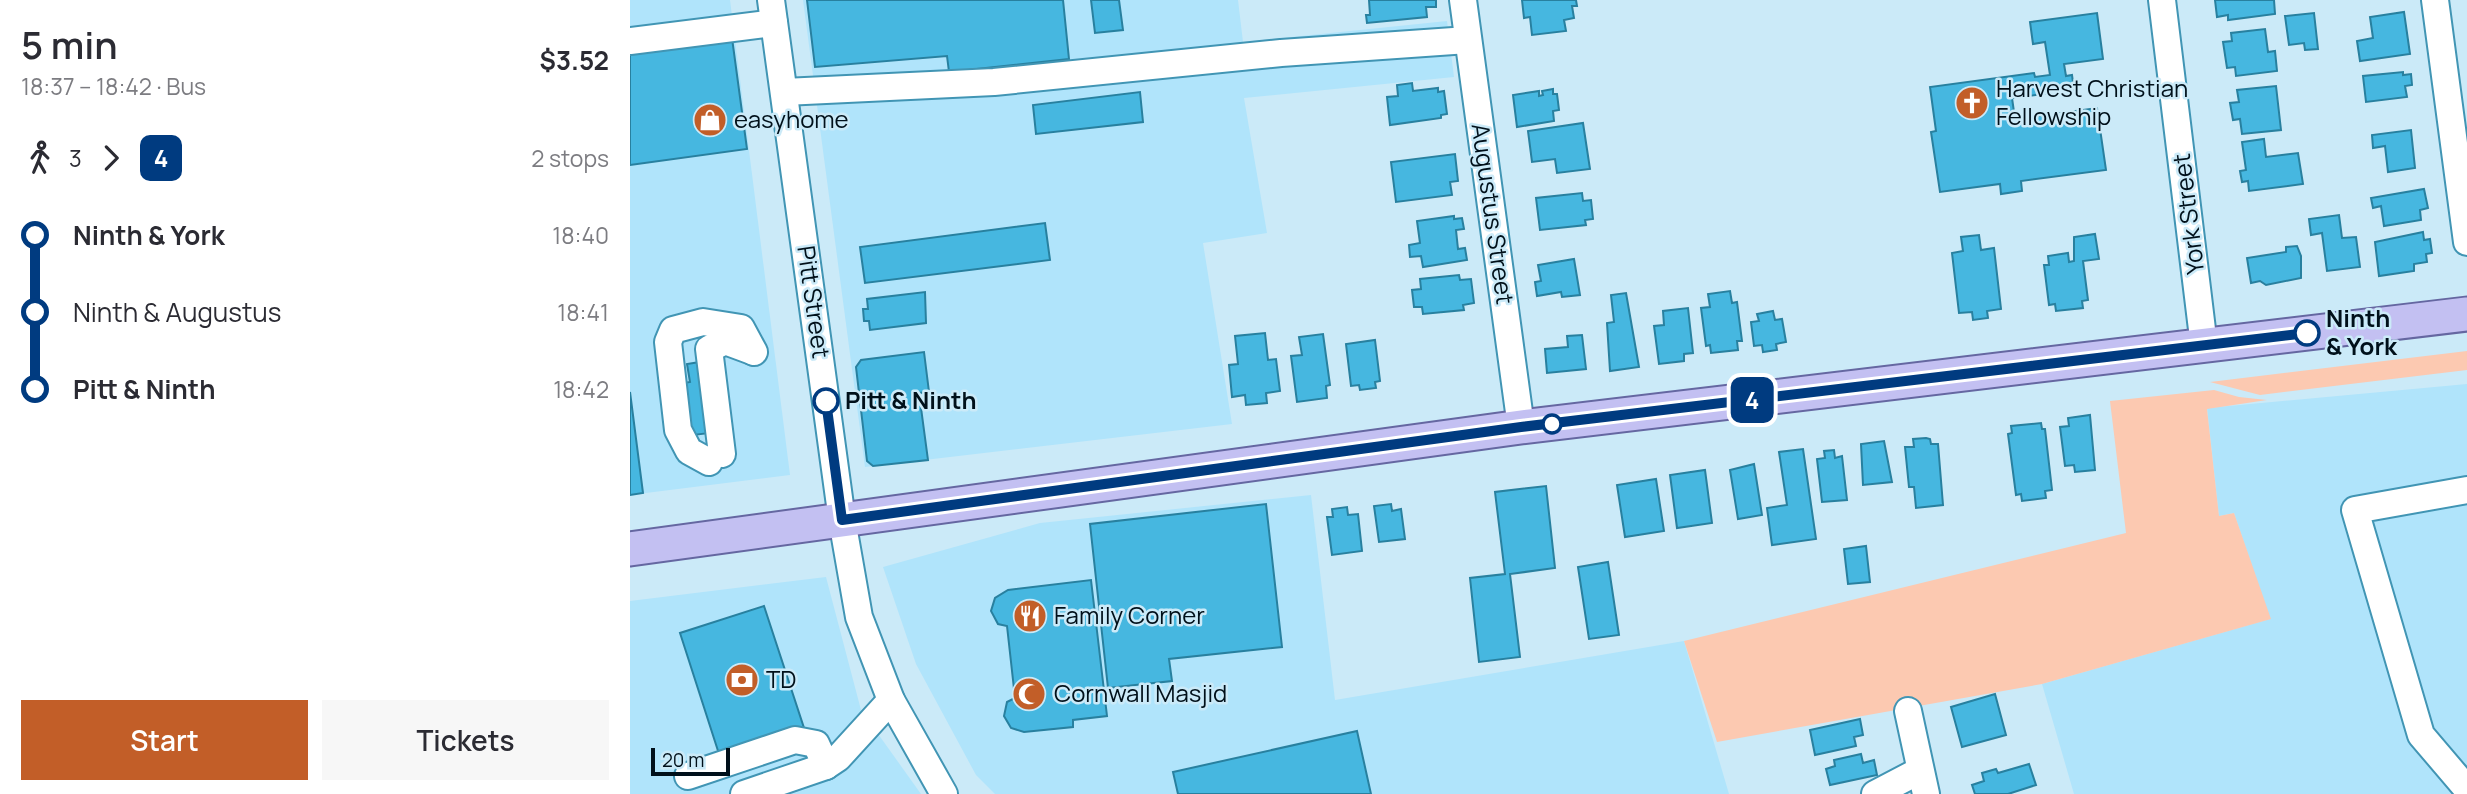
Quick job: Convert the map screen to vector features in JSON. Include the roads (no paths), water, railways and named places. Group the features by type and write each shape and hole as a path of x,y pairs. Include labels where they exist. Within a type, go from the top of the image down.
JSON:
{"main road":[{"path":"630,549 1521,427 2467,314"}],"street":[{"name":"Augustus Street","path":"1463,0 1521,427"},
{"name":"York Street","path":"2162,0 2204,346"},
{"path":"2435,0 2467,242"},
{"path":"630,41 772,12"},
{"name":"Pitt Street","path":"772,12 842,520 859,617 891,699 944,794"},
{"path":"785,92 994,82 1281,53 1468,40"},
{"path":"703,322 741,328 754,352 725,341 709,349 716,458 689,451 678,430 668,342 673,330 703,322"},
{"path":"2467,490 2356,510 2421,735 2467,789"},
{"path":"744,794 826,766 838,758 891,699"},
{"path":"1875,794 1923,782 1908,711"},
{"path":"688,776 795,740 816,744 826,766"}],"place":[{"name":"Harvest Christian Fellowship","path":"1972,103"},
{"name":"easyhome","path":"710,120"},
{"name":"Ninth & York","path":"2307,333"},
{"name":"Pitt & Ninth","path":"826,401"},
{"name":"Family Corner","path":"1030,616"},
{"name":"TD","path":"742,680"},
{"name":"Cornwall Masjid","path":"1029,694"}]}
